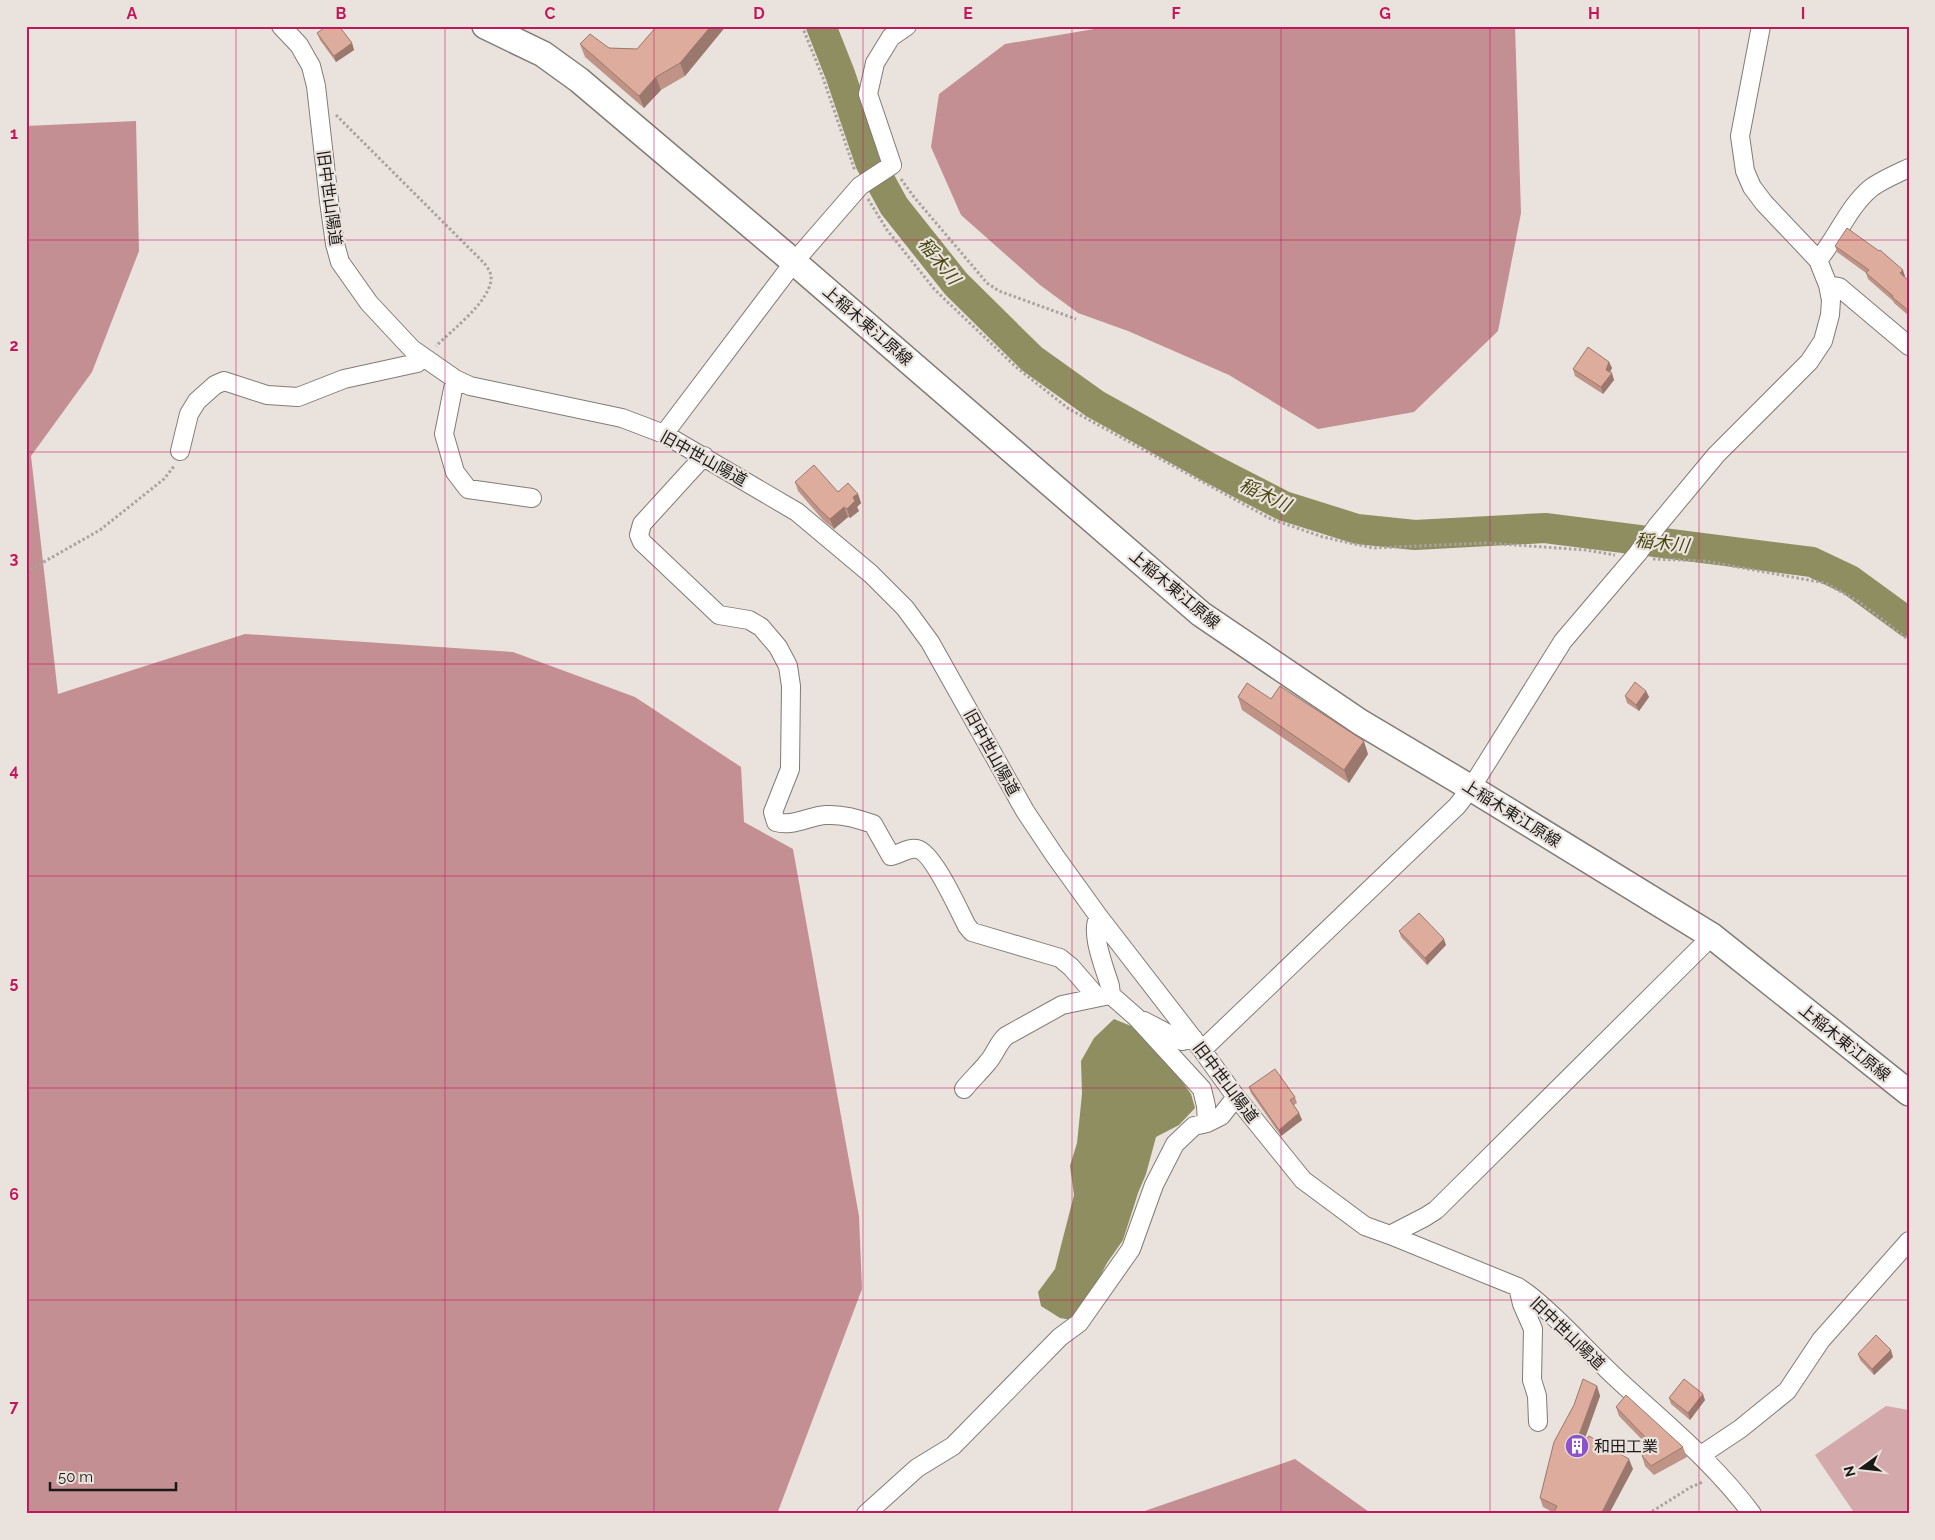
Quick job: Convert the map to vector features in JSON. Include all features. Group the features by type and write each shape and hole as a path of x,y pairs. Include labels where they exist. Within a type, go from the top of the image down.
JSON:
{"main road":[{"name":"上稲木東江原線","path":"485,26 543,54 579,80 794,262 1200,614 1360,722 1712,936 1909,1093"}],"street":[{"name":"旧中世山陽道","path":"281,26 300,45 311,66 316,86 332,227 340,262 369,303 423,358 455,379 470,386 622,418 664,434 797,512 871,574 905,608 930,642 1025,811 1099,916 1198,1044 1236,1097 1303,1180 1365,1226 1518,1287 1536,1300 1610,1372 1701,1455 1728,1483 1752,1514"},
{"path":"664,434 794,262 862,184 890,166 868,94 875,63 891,36 907,26"},
{"path":"704,456 642,524 639,535 642,542 719,615 749,620 760,627 778,647 788,666 791,686 790,770 773,812 776,822 785,824 826,814 850,816 873,824 892,856 915,848 922,850 930,857 972,932 1060,958 1104,996 1136,1017 1182,1041 1198,1044 1457,806 1471,788 1562,641 1635,556 1657,526 1716,455 1809,362 1822,341 1830,315 1830,300 1828,285 1818,260 1764,204 1752,187 1745,171 1740,136 1761,26"},
{"path":"1818,260 1827,250 1856,205 1869,190 1880,182 1909,168"},
{"path":"1828,285 1839,287 1909,346"},
{"path":"180,451 189,414 197,401 215,384 224,381 267,396 298,397 344,379 417,363 423,358"},
{"path":"455,379 444,434 455,472 468,489 532,498"},
{"path":"964,1089 987,1064 1006,1036 1062,1005 1104,996 1110,986 1095,931 1099,916"},
{"path":"1390,1235 1436,1210 1712,936"},
{"path":"1136,1017 1202,1089 1207,1123"},
{"path":"866,1514 917,1468 953,1446 1060,1337 1079,1322 1131,1248 1154,1185 1175,1144 1184,1133 1194,1126 1207,1123 1221,1116 1236,1097"},
{"path":"1701,1455 1740,1429 1787,1391 1821,1340 1909,1241"},
{"path":"1518,1287 1522,1304 1533,1328 1532,1380 1537,1396 1538,1422"}],"path":[{"path":"802,26 862,184 887,230 935,290 1016,367 1069,409 1271,519 1323,537 1373,548 1487,543 1705,561 1825,583 1858,601 1909,640"},
{"path":"319,109 335,114 484,263 491,275 491,285 483,300 423,358"},
{"path":"890,166 987,283 998,291 1076,319"},
{"path":"26,572 100,530 164,479 174,467 180,451"},
{"path":"1648,1514 1691,1486 1704,1481 1728,1483"}],"shaded area":[{"path":"1112,26 1515,26 1521,213 1498,331 1414,412 1318,429 1229,375 1128,331 1078,313 1040,285 961,215 931,147 939,94 1005,44"},
{"path":"136,121 139,251 92,372 31,456 58,694 245,634 513,652 635,697 741,767 744,822 793,849 859,1216 862,1289 777,1514 26,1514 26,126"},
{"path":"1114,1019 1131,1026 1171,1066 1191,1094 1195,1108 1179,1125 1156,1137 1146,1174 1123,1240 1107,1263 1090,1296 1072,1320 1060,1318 1041,1306 1038,1292 1055,1269 1074,1195 1070,1166 1077,1143 1082,1094 1081,1061 1094,1038"},
{"path":"1886,1406 1909,1410 1909,1514 1855,1514 1815,1455"},
{"path":"1295,1459 1372,1514 1136,1514"}],"building":[{"path":"327,26 339,26 352,43 334,56 317,33"},
{"path":"657,26 711,26 680,63 656,77 639,96 580,44 590,34 609,48 637,49"},
{"path":"1847,228 1880,250 1903,270 1900,273 1909,281 1909,311 1866,273 1869,270 1835,246"},
{"path":"1588,347 1609,362 1606,370 1612,373 1601,387 1573,369"},
{"path":"814,465 838,492 848,483 858,494 853,497 855,501 847,509 844,507 830,519 795,482"},
{"path":"1635,682 1646,691 1636,705 1625,696"},
{"path":"1247,683 1271,699 1280,686 1364,741 1344,770 1238,697"},
{"path":"1419,913 1444,939 1425,958 1399,931"},
{"path":"1275,1069 1295,1097 1290,1100 1299,1113 1279,1130 1249,1087"},
{"path":"1876,1335 1891,1350 1872,1369 1858,1354"},
{"name":"和田工業","path":"1583,1379 1597,1386 1572,1454 1589,1436 1629,1459 1601,1514 1553,1514 1557,1506 1540,1498 1554,1442 1574,1405"},
{"path":"1684,1379 1703,1394 1688,1413 1669,1398"},
{"path":"1626,1395 1683,1447 1651,1466 1642,1456 1651,1443 1616,1407"}],"waterway":[{"name":"稲木川","path":"821,26 840,74 870,162 894,206 956,284 1032,359 1095,404 1210,468 1284,506 1357,529 1415,535 1545,528 1812,562 1850,580 1909,623"}],"place":[{"name":"和田工業","path":"1577,1446"}]}
